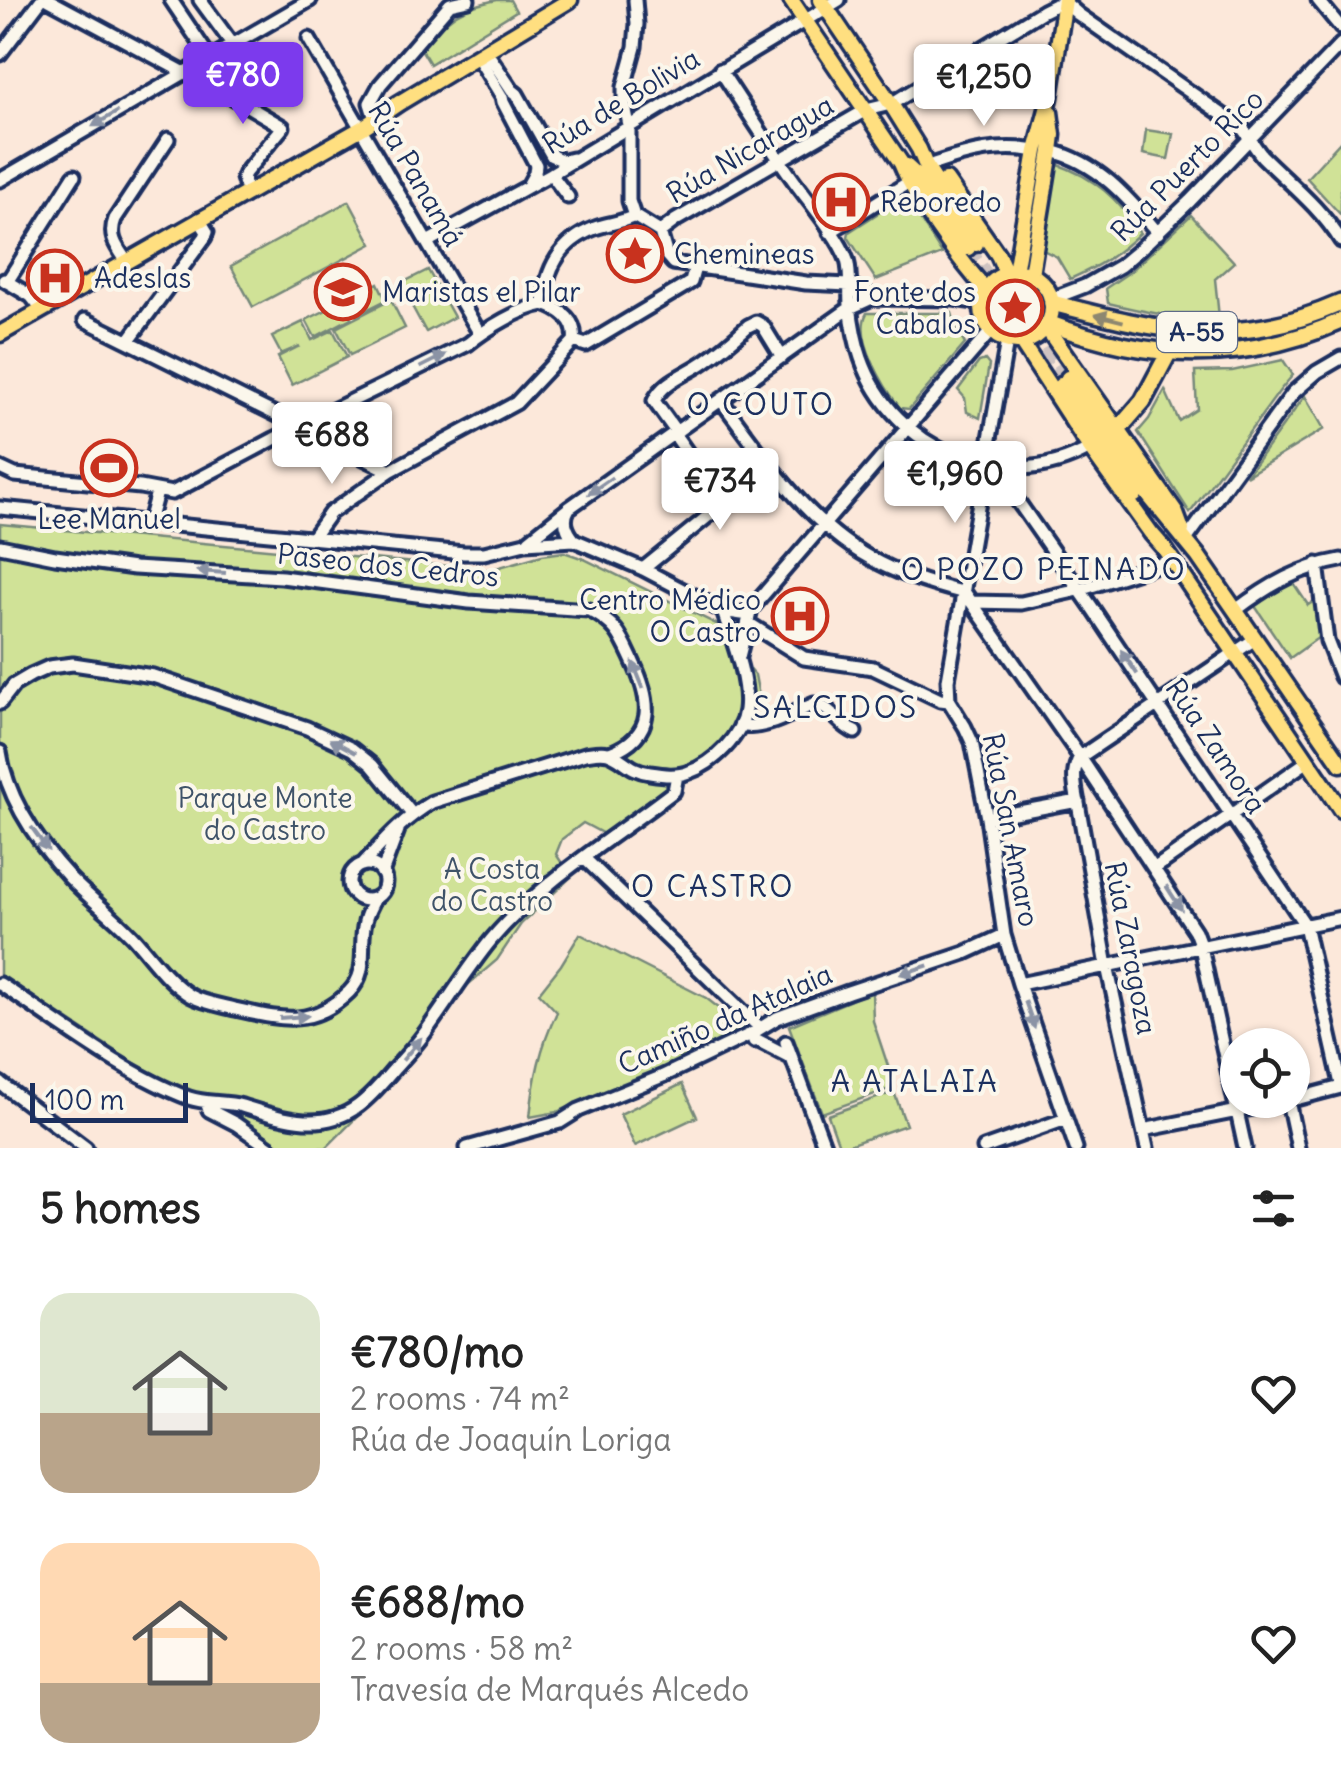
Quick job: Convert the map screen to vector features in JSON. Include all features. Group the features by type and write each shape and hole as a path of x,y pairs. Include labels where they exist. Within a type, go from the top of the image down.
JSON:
{"highway":[{"name":"A-55","path":"1052,301 1133,324 1192,332 1271,326 1341,303"},
{"name":"A-55","path":"1047,325 1094,339 1169,352 1213,354 1291,340 1341,321"},
{"path":"1118,430 1144,401 1169,352"}],"main road":[{"path":"0,334 368,124 570,0"},
{"path":"791,0 901,162 909,182 984,296"},
{"path":"1044,151 1064,1"},
{"path":"829,3 920,150 973,246 917,176 901,162"},
{"path":"1017,273 1051,128 1050,98"},
{"path":"1040,174 1051,128"},
{"path":"920,150 998,256 1017,273 1040,280 1052,301 1047,325 1035,337 1014,341"},
{"path":"1017,273 991,282 984,296 982,313 991,331 1014,341 1168,554 1341,810"},
{"path":"1047,325 1175,512 1186,540"},
{"path":"1168,554 1158,528 1064,382 1186,540 1341,764"}],"street":[{"path":"0,54 5,39 40,0"},
{"path":"49,0 185,72"},
{"path":"171,0 210,58"},
{"path":"200,0 233,45"},
{"path":"0,180 310,0"},
{"path":"368,124 372,95 449,2 468,0"},
{"path":"636,0 635,47 624,88 629,126 629,201 634,216 660,232 670,261 849,286 872,298"},
{"path":"1318,0 1341,28"},
{"path":"891,104 1064,1 1240,128 1259,153 1309,200 1341,241"},
{"name":"Rúa de Bolivia","path":"427,242 577,159 829,3"},
{"name":"Rúa Panamá","path":"310,39 368,124 427,242 480,334"},
{"name":"Rúa Puerto Rico","path":"1052,301 1120,266 1158,233 1341,44"},
{"path":"482,53 517,94 552,156 564,161 577,159"},
{"path":"482,53 534,158 535,174 526,188"},
{"path":"720,70 847,261 858,348 887,409 907,429 946,453 986,465 1031,467 1090,448"},
{"path":"224,92 282,126 245,173 248,194"},
{"name":"Rúa Nicaragua","path":"660,232 866,110 891,104"},
{"path":"127,262 111,229 168,139"},
{"path":"934,164 991,148 1044,151 1086,164 1130,199 1158,233"},
{"path":"551,174 568,197"},
{"path":"42,310 32,296 4,280 74,176"},
{"path":"830,232 909,182"},
{"path":"544,304 550,267 567,245 596,228 634,216"},
{"path":"130,340 205,238 207,232 199,219"},
{"path":"574,341 586,344 683,287 690,282 695,267"},
{"path":"525,543 850,308 872,298 984,296"},
{"path":"0,468 15,475 172,493 468,344 534,306 554,308 572,322 574,341 516,403 390,471 330,513 312,538"},
{"path":"85,320 390,471"},
{"path":"723,504 655,396 756,322 763,326 782,357"},
{"path":"0,508 484,554 525,543 574,540 642,569 723,611 742,614 751,609 991,331"},
{"path":"748,623 804,658 873,668 940,700 949,700 948,680 968,597 998,393 1014,341"},
{"path":"1186,540 1294,393 1317,372 1341,358"},
{"path":"721,400 795,495 824,524 868,558 968,597 1022,602 1078,590 1168,554"},
{"path":"642,569 771,465"},
{"name":"Rúa Zamora","path":"986,465 1005,483 1305,925 1341,1086"},
{"path":"149,522 157,492"},
{"path":"569,508 566,526 574,540"},
{"name":"Paseo dos Cedros","path":"0,546 134,568 282,578 469,602 590,610 618,630 644,684 648,710 636,738 610,753"},
{"path":"1236,610 1290,574 1341,560"},
{"path":"1317,564 1327,640 1337,652 1341,678"},
{"path":"968,597 1195,931 1220,1034"},
{"path":"738,661 751,609"},
{"path":"375,898 363,900 351,891 350,876 389,834 432,802 585,754 610,753 637,771 676,775 700,767 718,755 742,724 746,709 738,661 723,611"},
{"path":"1080,757 1255,639"},
{"path":"0,703 14,685 49,667 72,664 144,674 297,725 352,749 372,766 407,818"},
{"name":"Rúa San Amaro","path":"949,700 972,742 1004,935 1076,1148"},
{"path":"742,724 749,728 766,724 814,704 822,705 846,728 856,732"},
{"path":"0,752 14,796 42,842 70,878 130,934 176,985 192,997 263,1015 307,1018 351,990 363,962 364,925 384,886 382,872 394,837 407,818"},
{"name":"Rúa Zaragoza","path":"1080,757 1074,778 1077,797 1106,966 1146,1148"},
{"path":"1155,868 1308,761"},
{"path":"0,984 138,1073 190,1098 311,1122 334,1120 373,1094 419,1041 493,938 528,902 674,791 676,775"},
{"path":"987,818 1077,797 1088,788 1101,788"},
{"path":"584,858 760,1028"},
{"path":"362,865 373,865 382,872"},
{"path":"1019,984 1341,918"},
{"name":"Camiño da Atalaia","path":"467,1148 529,1137 579,1110 751,1034 777,1018 965,953 1004,935"},
{"path":"754,1041 792,1058"},
{"path":"786,1042 825,1148"},
{"path":"0,1083 86,1148"},
{"path":"1310,1095 1341,1086"},
{"path":"206,1102 209,1110 270,1148"},
{"path":"1143,1130 1220,1114"},
{"path":"1239,1118 1245,1148"},
{"path":"1292,1118 1298,1148"},
{"path":"984,1148 1066,1119"}],"green space":[{"path":"510,0 516,11 430,64 421,49 446,22 461,11"},
{"path":"1146,130 1173,134 1168,159 1143,154"},
{"path":"1341,141 1341,215 1307,178"},
{"path":"1056,164 1082,175 1104,191 1140,233 1107,259 1070,279 1057,257 1041,249"},
{"path":"903,197 942,254 876,280 848,237 849,232"},
{"path":"349,201 372,244 253,307 231,266"},
{"path":"1191,215 1234,262 1215,279 1219,317 1177,316 1108,303 1106,288 1131,271"},
{"path":"428,270 454,317 426,332 400,284"},
{"path":"378,283 386,300 356,315 347,299"},
{"path":"391,300 405,328 350,355 336,328"},
{"path":"343,302 351,318 315,337 306,320"},
{"path":"867,313 952,313 965,344 909,409 900,408 873,362 864,335"},
{"path":"303,322 312,340 333,330 347,357 292,385 278,357 300,346 281,354 272,337"},
{"path":"985,360 989,365 980,418 967,412 965,398 958,390 979,362"},
{"path":"1283,360 1293,375 1190,513 1138,432 1165,390 1179,421 1197,409 1195,372 1232,371"},
{"path":"1305,396 1324,429 1246,476"},
{"name":"Parque Monte do Castro","path":"0,524 489,570 564,552 722,627 727,644 755,675 759,696 739,713 733,730 713,752 604,834 583,823 562,839 556,854 571,877 521,924 497,960 463,989 431,1036 372,1102 326,1148 284,1148 129,1060 0,975"},
{"path":"1292,581 1308,605 1316,600 1322,635 1290,658 1255,606"},
{"path":"580,934 706,998 747,1030 557,1112 530,1117 539,1063 557,1012 539,993"},
{"path":"872,991 873,1021 892,1088 822,1113 789,1026"},
{"path":"682,1084 697,1117 635,1146 620,1114"},
{"path":"894,1092 906,1125 840,1148 828,1115"}],"tunnel":[{"path":"1026,317 1023,277 1040,174"},
{"path":"969,249 1061,385"},
{"path":"1035,329 1068,378"}],"place":[{"name":"Reboredo","path":"841,202"},
{"name":"Chemineas","path":"635,254"},
{"name":"Adeslas","path":"55,278"},
{"name":"Maristas el Pilar","path":"343,292"},
{"name":"Fonte dos Cabalos","path":"1015,308"},
{"name":"Lee Manuel","path":"109,468"},
{"name":"Centro Médico O Castro","path":"800,616"}],"district":[{"name":"O COUTO","path":"761,404"},
{"name":"O POZO PEINADO","path":"1044,569"},
{"name":"SALCIDOS","path":"836,707"},
{"name":"O CASTRO","path":"713,886"},
{"name":"A ATALAIA","path":"915,1081"}],"park label":[{"name":"A Costa do Castro","path":"492,885"}]}
